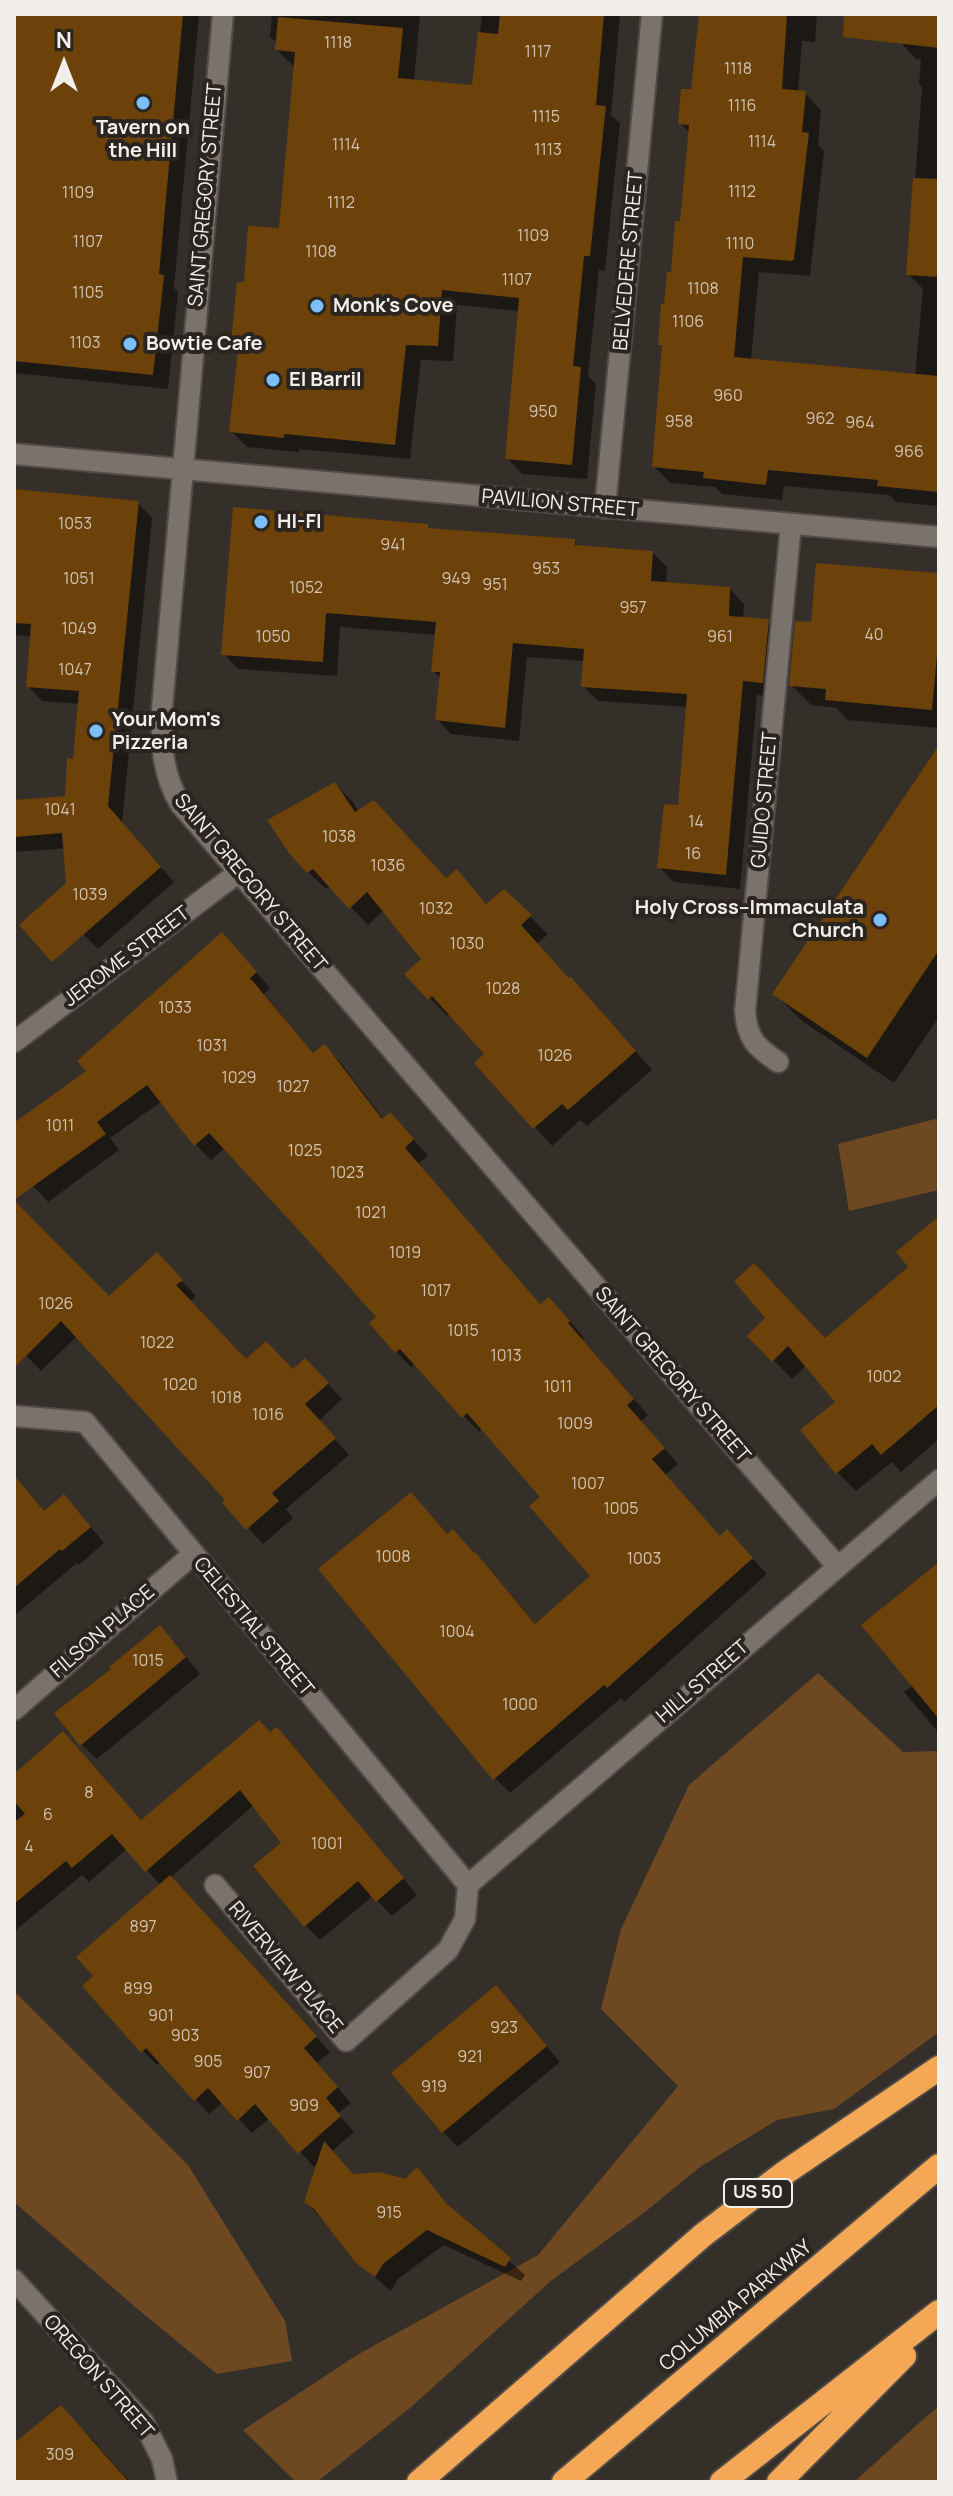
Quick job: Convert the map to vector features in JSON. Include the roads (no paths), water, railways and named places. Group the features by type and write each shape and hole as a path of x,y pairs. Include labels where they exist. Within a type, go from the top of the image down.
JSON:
{"highway":[{"name":"US 50","path":"419,2482 703,2235 783,2174 939,2068"},
{"name":"COLUMBIA PARKWAY","path":"564,2482 939,2166"},
{"path":"722,2482 939,2312"},
{"path":"779,2482 939,2321"}],"street":[{"name":"SAINT GREGORY STREET","path":"223,14 162,709 164,760 170,786 181,805 838,1567"},
{"name":"BELVEDERE STREET","path":"605,508 652,14"},
{"name":"PAVILION STREET","path":"14,454 939,537"},
{"name":"GUIDO STREET","path":"778,1062 756,1047 746,1028 745,1011 791,524"},
{"name":"JEROME STREET","path":"14,1042 239,872"},
{"name":"CELESTIAL STREET","path":"14,1416 85,1422 468,1885"},
{"name":"HILL STREET","path":"468,1885 939,1480"},
{"name":"FILSON PLACE","path":"14,1710 192,1555"},
{"name":"RIVERVIEW PLACE","path":"215,1885 346,2041 448,1950 465,1919 468,1885"},
{"name":"OREGON STREET","path":"14,2280 144,2423 154,2440 167,2482"}],"place":[{"name":"Tavern on the Hill","path":"143,103"},
{"name":"Monk's Cove","path":"317,306"},
{"name":"Bowtie Cafe","path":"130,344"},
{"name":"El Barril","path":"273,380"},
{"name":"HI-FI","path":"261,522"},
{"name":"Your Mom's Pizzeria","path":"96,731"},
{"name":"Holy Cross–Immaculata Church","path":"880,920"}]}
